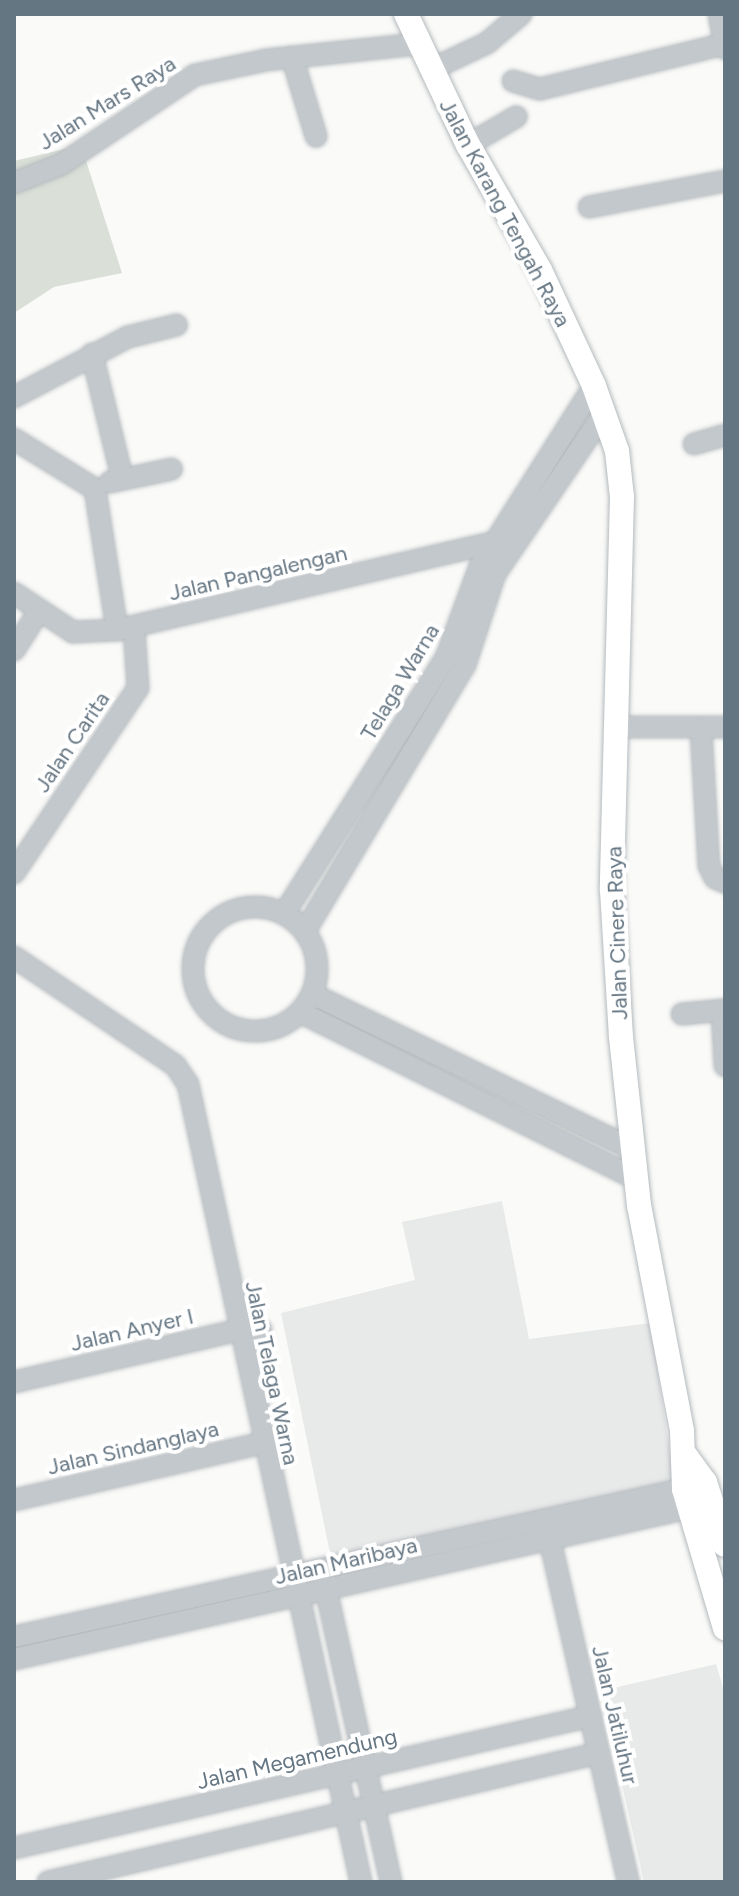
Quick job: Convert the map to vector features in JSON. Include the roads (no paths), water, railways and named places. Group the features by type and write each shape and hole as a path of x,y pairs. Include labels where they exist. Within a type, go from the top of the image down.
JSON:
{"main road":[{"name":"Jalan Karang Tengah Raya","path":"406,14 408,45 430,70 468,145 531,252 605,412"},
{"name":"Jalan Cinere Raya","path":"605,412 617,451 622,497 612,890 632,1149 683,1452 706,1492 716,1544 725,1628"}],"street":[{"path":"430,70 487,43 521,14"},
{"path":"513,81 540,89 723,33"},
{"name":"Jalan Mars Raya","path":"14,183 62,164 195,75 292,57 408,45"},
{"path":"292,57 316,136"},
{"path":"468,145 516,117"},
{"path":"589,207 725,181"},
{"path":"14,397 128,337 177,325"},
{"path":"92,354 122,477"},
{"name":"Telaga Warna","path":"284,914 446,658 458,636 468,592 594,386"},
{"name":"Telaga Warna","path":"305,931 465,665 485,596 605,412"},
{"path":"694,444 725,435"},
{"path":"14,439 95,489 122,477 172,469"},
{"name":"Jalan Carita","path":"14,873 138,688 95,489"},
{"name":"Jalan Pangalengan","path":"14,593 73,632 126,629 522,535"},
{"path":"14,650 39,611"},
{"path":"617,727 725,727"},
{"path":"701,729 709,866 715,878 725,882"},
{"path":"249,907 284,914 305,931 317,962 312,994 300,1012 269,1029 233,1027 205,1006 194,985 196,949 216,920 249,907"},
{"name":"Jalan Telaga Warna","path":"14,957 175,1065 188,1084 262,1443 361,1882"},
{"path":"312,994 632,1149"},
{"path":"682,1014 724,1010 725,1066"},
{"path":"300,1012 636,1179"},
{"name":"Jalan Anyer I","path":"14,1382 239,1330 261,1330"},
{"name":"Jalan Sindanglaya","path":"14,1500 262,1443"},
{"name":"Jalan Maribaya","path":"14,1659 551,1540 706,1492"},
{"name":"Jalan Maribaya","path":"14,1637 321,1568 551,1540"},
{"name":"Jalan Jatiluhur","path":"551,1540 628,1882"},
{"path":"321,1568 391,1882"},
{"name":"Jalan Megamendung","path":"14,1848 591,1716"},
{"path":"48,1882 599,1753"}]}
